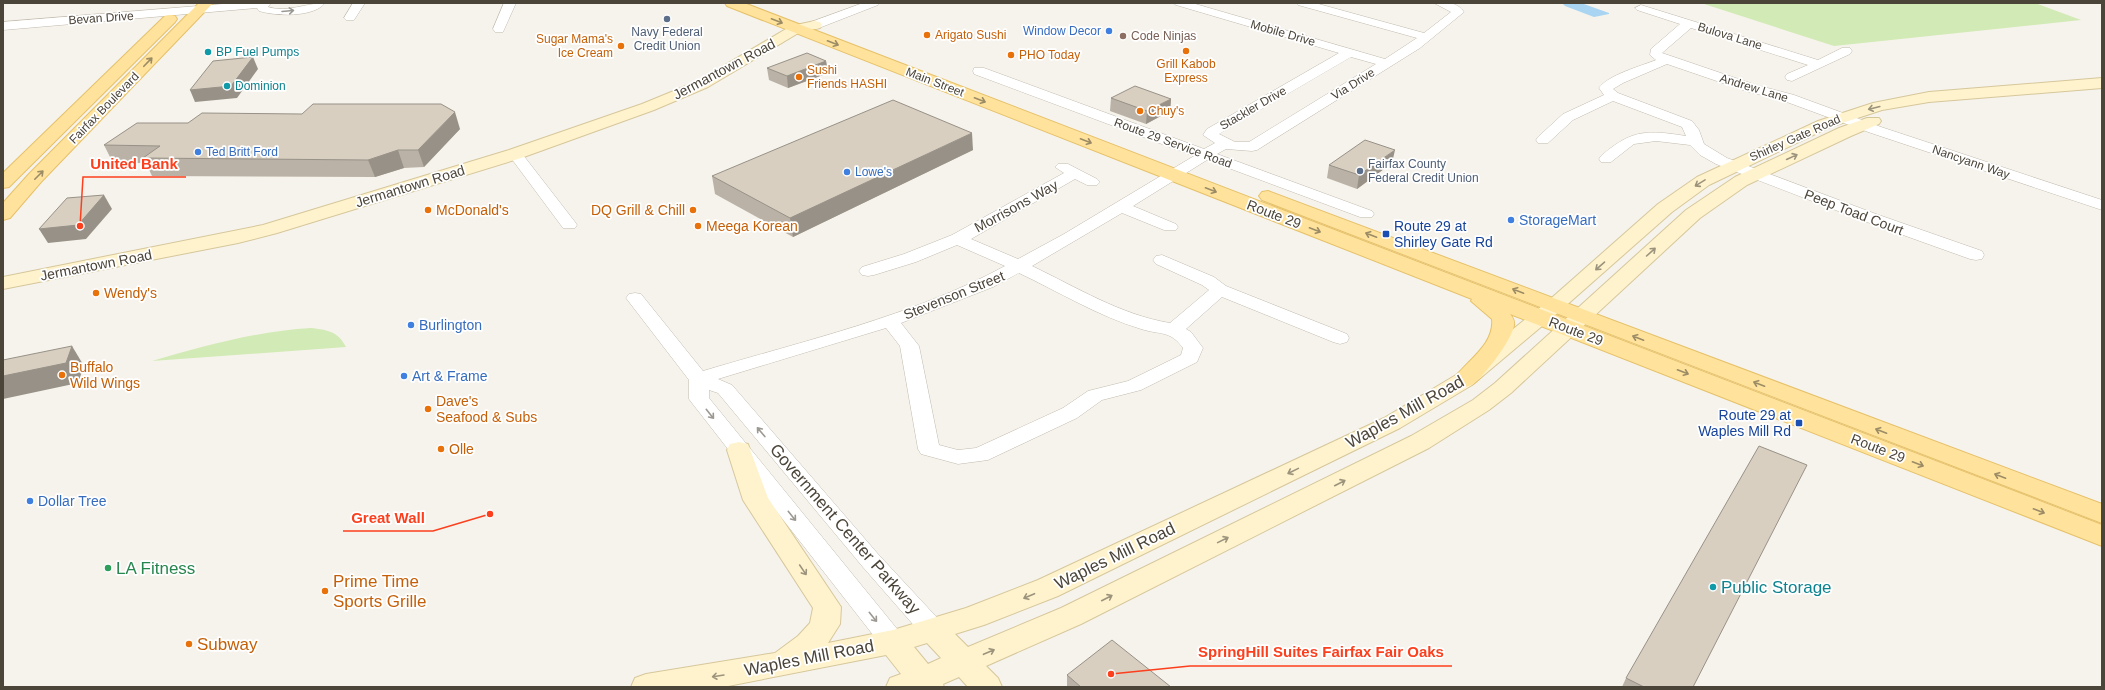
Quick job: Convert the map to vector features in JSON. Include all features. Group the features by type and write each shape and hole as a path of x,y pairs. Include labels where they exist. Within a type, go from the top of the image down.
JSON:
{"main road":[{"name":"Main Street","path":"732,3 805,25 1068,121"},
{"name":"Main Street","path":"758,3 805,25 1050,127"},
{"name":"Fairfax Boulevard","path":"3,214 22,192 102,110 188,6"},
{"name":"Fairfax Boulevard","path":"3,183 76,110 188,6"},
{"name":"Jermantown Road","path":"3,283 257,232 515,154 680,94 725,72 805,25"},
{"name":"Shirley Gate Road","path":"1547,311 1665,208 1702,181 1841,117 1879,106 1929,97 2102,83"},
{"name":"Shirley Gate Road","path":"1575,322 1693,214 1726,190 1863,125 1898,114 1947,106 2102,93"},
{"path":"76,110 102,110"},
{"name":"Route 29","path":"1068,121 1182,171 1414,268 1547,311"},
{"name":"Route 29","path":"1050,127 1182,171 1547,311 2102,536"},
{"path":"3,193 22,192"},
{"path":"1414,268 1476,297 1488,304 1503,319 1501,339 1464,380"},
{"name":"Waples Mill Road","path":"646,687 894,642 1010,604 1048,588 1392,423 1464,380 1547,311"},
{"path":"917,685 963,662 1071,616 1420,442 1482,405 1575,322"},
{"name":"Route 29","path":"1575,322 2102,514"},
{"path":"739,450 756,500 827,607 828,614 816,638 801,651 779,664"},
{"name":"Government Center Parkway","path":"933,630 987,687"},
{"name":"Government Center Parkway","path":"894,642 917,685"}],"street":[{"path":"264,3 262,7 263,9 279,12 304,9 319,3"},
{"name":"Bevan Drive","path":"3,26 157,13 188,6 264,3"},
{"path":"350,18 359,3"},
{"path":"499,29 510,3"},
{"path":"805,25 848,3"},
{"path":"805,25 874,3"},
{"name":"Mobile Drive","path":"1180,3 1386,64"},
{"path":"1302,3 1426,37"},
{"name":"Via Drive","path":"1225,144 1252,147 1386,64 1426,37 1458,12 1454,7 1440,3"},
{"name":"Bulova Lane","path":"1641,8 1819,64"},
{"path":"1666,60 1656,55 1655,52 1689,23"},
{"path":"1792,77 1846,51"},
{"name":"Stackler Drive","path":"1225,144 1211,137 1210,134 1349,53"},
{"path":"1606,160 1624,144 1633,139 1646,137 1695,141 1695,134 1687,124 1613,96 1606,88 1618,80 1666,60"},
{"name":"Andrew Lane","path":"1666,60 1751,88 1788,98 1841,117"},
{"name":"Route 29 Service Road","path":"979,71 1366,214"},
{"path":"1543,140 1568,117 1613,96"},
{"name":"Nancyann Way","path":"1841,117 2102,205"},
{"name":"Peep Toad Court","path":"1695,141 1704,150 1734,165 1851,212 1976,255"},
{"name":"Stackler Drive","path":"1182,171 1205,155 1225,144"},
{"path":"515,154 569,225"},
{"name":"Morrisons Way","path":"868,271 910,258 958,239 1068,170 1092,182"},
{"name":"Stevenson Street","path":"699,379 890,321 957,296 1020,266 1182,171"},
{"path":"1121,207 1170,227"},
{"name":"Morrisons Way","path":"958,239 987,253 1020,266 1119,315 1148,325 1174,329"},
{"path":"1162,260 1208,281 1220,290 1340,338"},
{"path":"890,321 909,346 928,448 958,457 980,455 1070,413 1096,395 1134,386 1190,358 1193,348 1184,336 1174,329 1220,290"},
{"path":"635,298 699,379"},
{"name":"Government Center Parkway","path":"894,642 699,399 699,379 725,389 870,560 933,630"}],"green space":[{"path":"1701,3 2035,3 2081,20 1834,46"},
{"path":"311,328 336,334 346,347 152,361 251,336 271,332"}],"water":[{"path":"1581,3 1609,14 1594,17 1563,4"}],"building":[{"path":"807,53 826,61 787,76 767,68"},
{"path":"253,57 231,86 190,90 213,61"},
{"path":"1135,86 1171,99 1147,111 1111,98"},
{"name":"Lowe's","path":"893,100 972,133 790,218 712,176"},
{"path":"313,104 441,104 455,112 418,150 398,150 368,160 143,158 160,146 104,145 137,123 188,123 202,113 302,114"},
{"path":"1365,140 1395,150 1359,175 1329,165"},
{"path":"104,195 78,225 39,229 67,198"},
{"path":"72,346 66,363 3,376 3,360"},
{"name":"Public Storage","path":"1759,446 1807,465 1693,687 1644,687 1626,678"},
{"path":"1112,640 1171,687 1081,687 1067,675"}],"place":[{"name":"Navy Federal Credit Union","path":"667,19"},
{"name":"Window Decor","path":"1109,31"},
{"name":"Arigato Sushi","path":"927,35"},
{"name":"Code Ninjas","path":"1123,36"},
{"name":"Sugar Mama's Ice Cream","path":"621,46"},
{"name":"Grill Kabob Express","path":"1186,51"},
{"name":"BP Fuel Pumps","path":"208,52"},
{"name":"PHO Today","path":"1011,55"},
{"name":"Sushi Friends HASHI","path":"799,77"},
{"name":"Dominion","path":"227,86"},
{"name":"Chuy's","path":"1140,111"},
{"name":"Ted Britt Ford","path":"198,152"},
{"name":"Fairfax County Federal Credit Union","path":"1360,171"},
{"name":"Lowe's","path":"847,172"},
{"name":"McDonald's","path":"428,210"},
{"name":"DQ Grill & Chill","path":"693,210"},
{"name":"StorageMart","path":"1511,220"},
{"name":"United Bank","path":"80,226"},
{"name":"Meega Korean","path":"698,226"},
{"name":"Route 29 at Shirley Gate Rd","path":"1386,234"},
{"name":"Wendy's","path":"96,293"},
{"name":"Burlington","path":"411,325"},
{"name":"Buffalo Wild Wings","path":"62,375"},
{"name":"Art & Frame","path":"404,376"},
{"name":"Dave's Seafood & Subs","path":"428,409"},
{"name":"Route 29 at Waples Mill Rd","path":"1799,423"},
{"name":"Olle","path":"441,449"},
{"name":"Dollar Tree","path":"30,501"},
{"name":"Great Wall","path":"490,514"},
{"name":"LA Fitness","path":"108,568"},
{"name":"Public Storage","path":"1713,587"},
{"name":"Prime Time Sports Grille","path":"325,591"},
{"name":"Subway","path":"189,644"},
{"name":"SpringHill Suites Fairfax Fair Oaks","path":"1111,674"}]}
